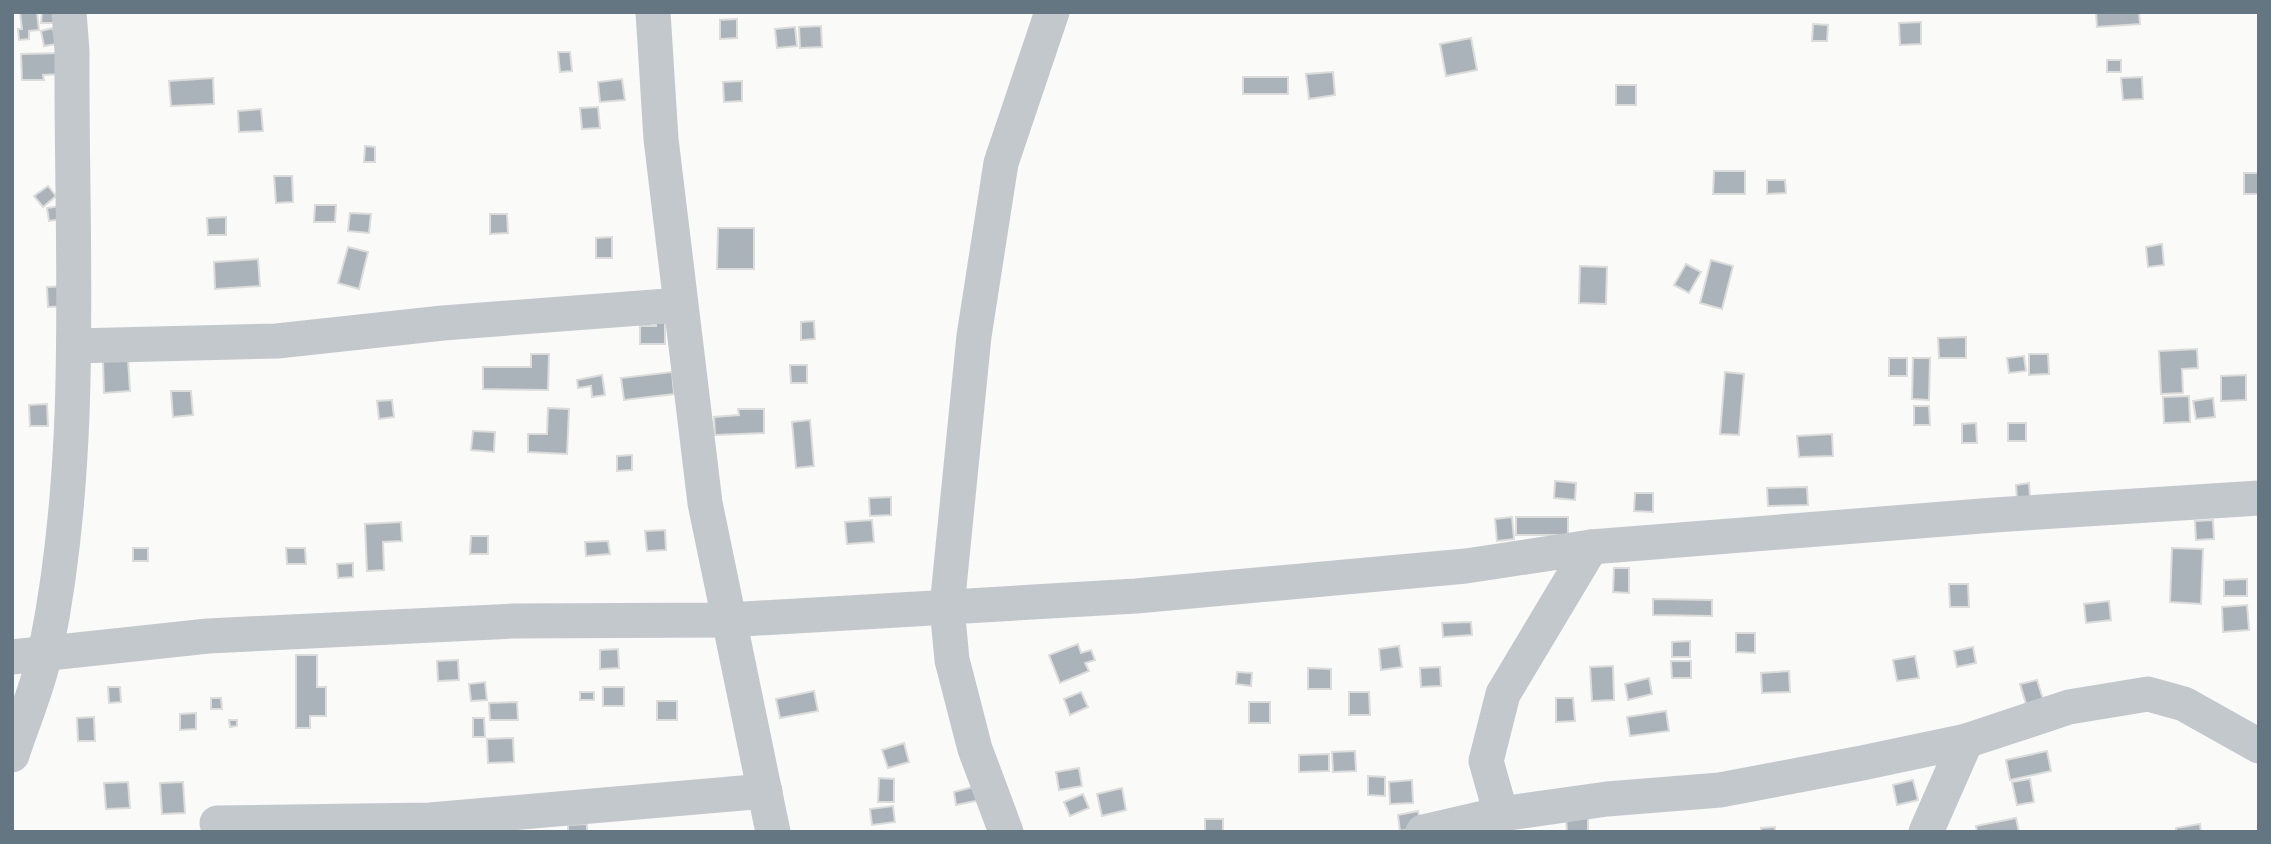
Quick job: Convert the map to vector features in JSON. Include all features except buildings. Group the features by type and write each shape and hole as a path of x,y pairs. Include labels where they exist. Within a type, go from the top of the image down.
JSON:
{"street":[{"path":"12,755 29,655 65,538 74,346 72,51 69,12"},
{"path":"653,12 661,139 705,503 727,620 773,832"},
{"path":"1006,832 975,749 952,660 947,607 974,336 1001,163 1052,12"},
{"path":"74,346 277,341 443,323 680,305"},
{"path":"29,655 208,636 472,623 727,620 1136,596 1397,572 1591,547 1994,515 2259,498"},
{"path":"1501,814 1486,761 1503,694 1591,547"},
{"path":"1423,832 1501,814 1607,799 1720,790 1966,741 2068,707 2148,694 2184,704 2259,746"},
{"path":"1926,832 1966,741"},
{"path":"217,823 430,820 765,791"}]}
